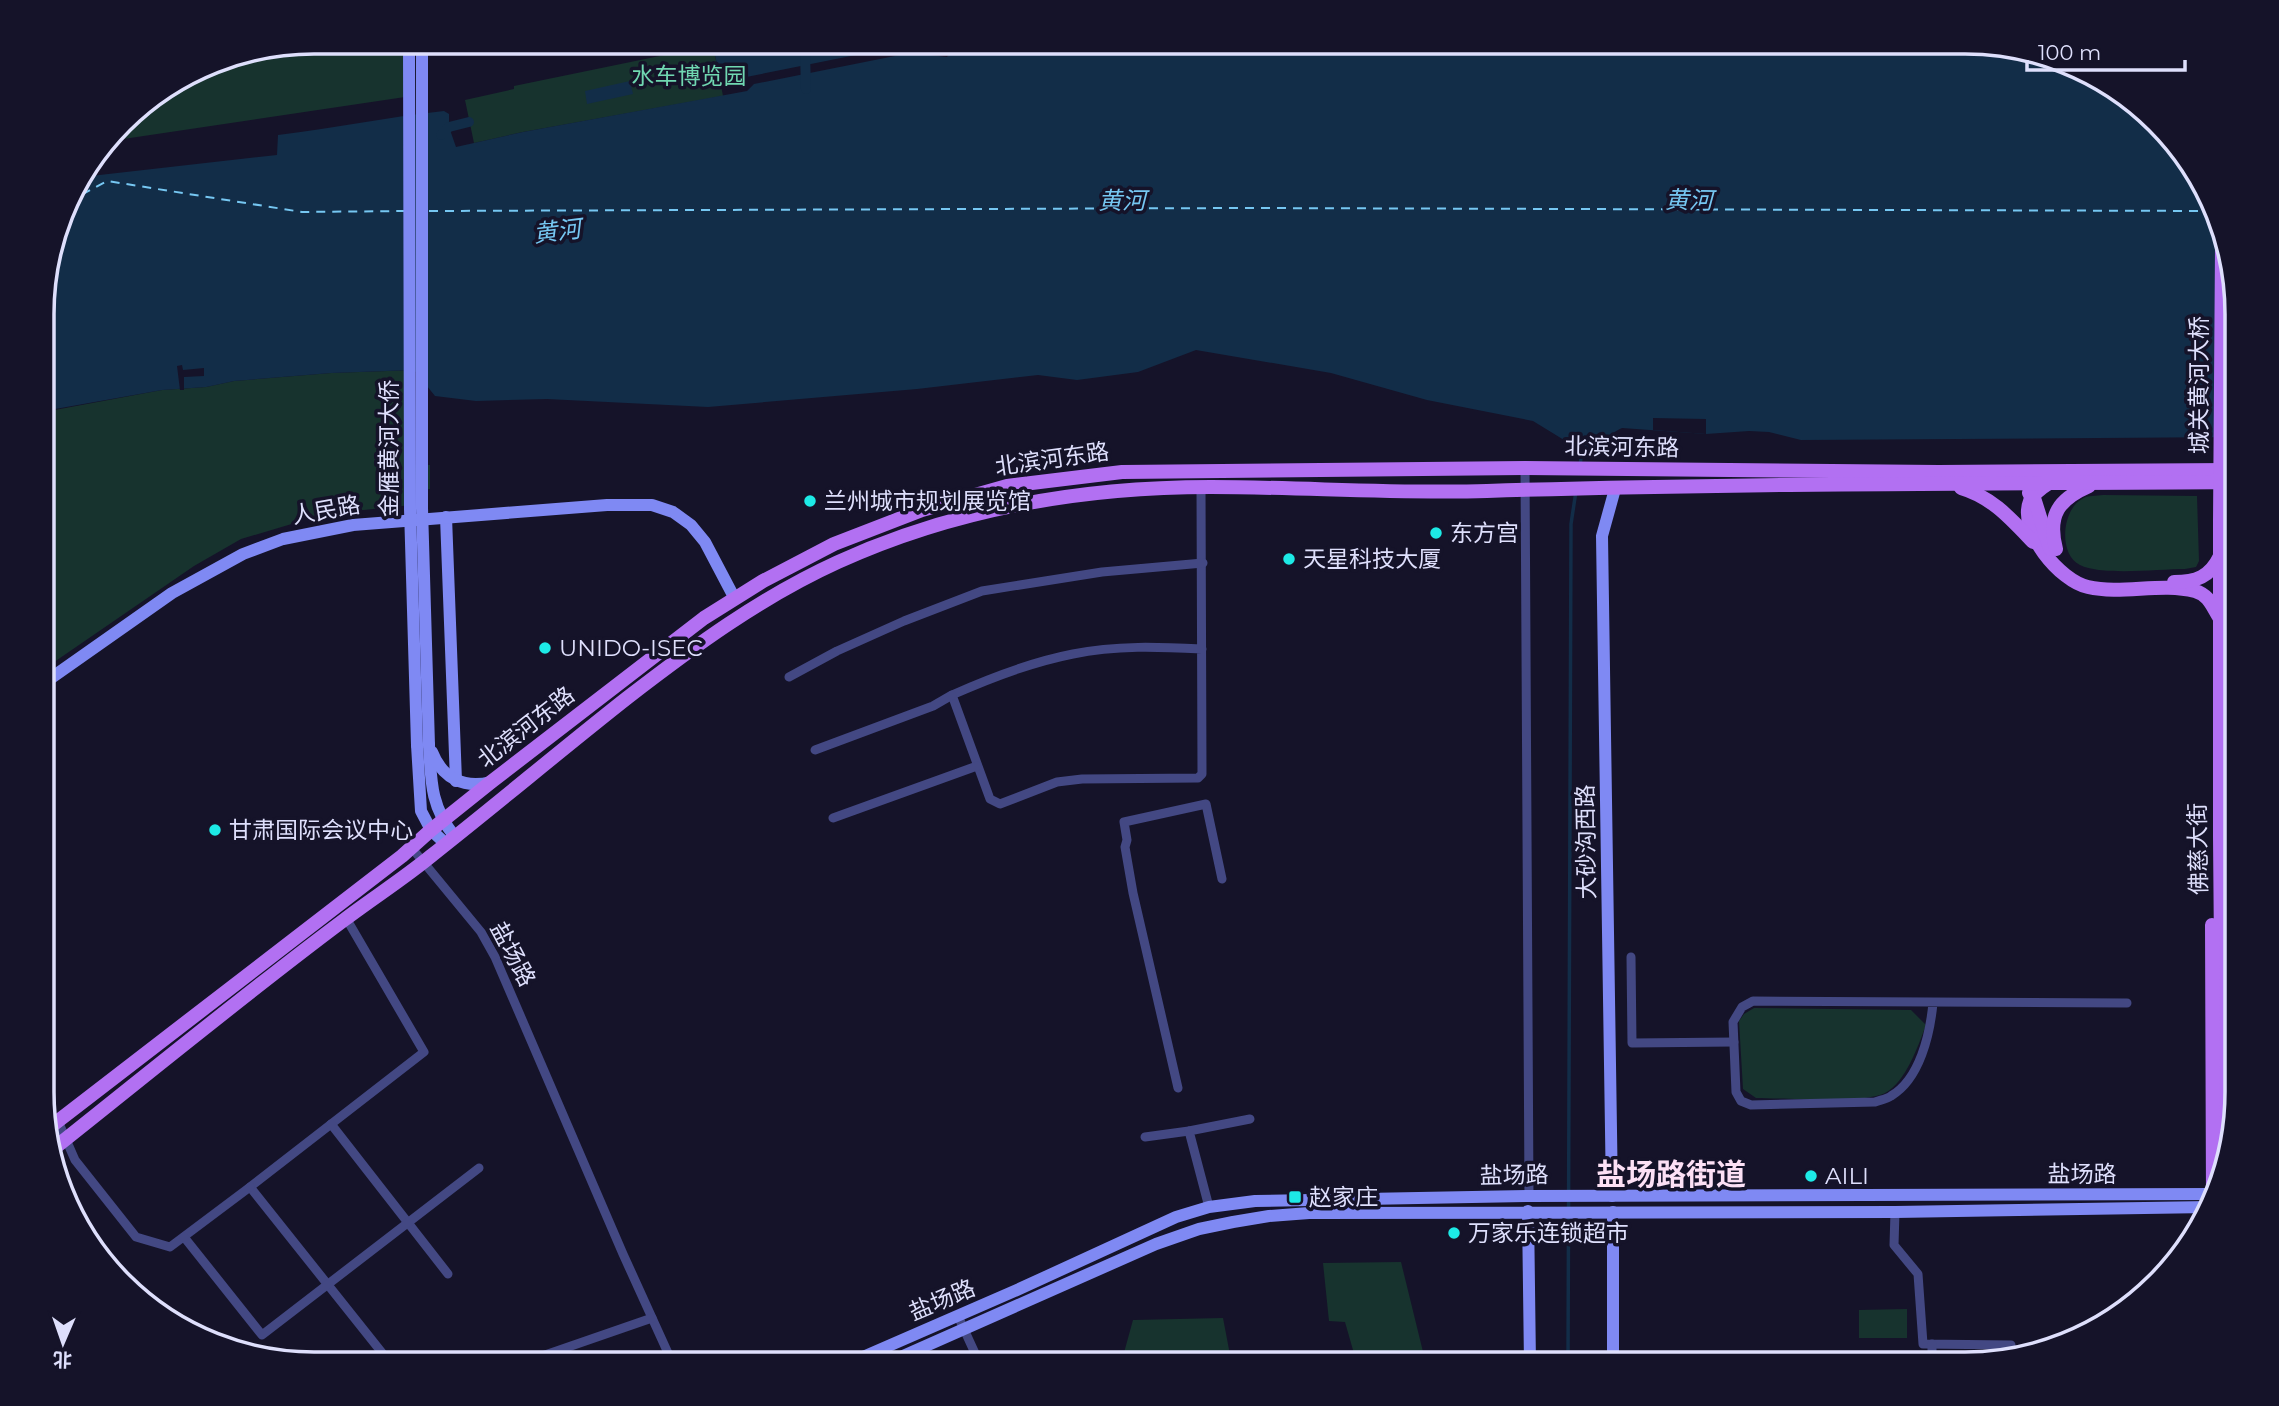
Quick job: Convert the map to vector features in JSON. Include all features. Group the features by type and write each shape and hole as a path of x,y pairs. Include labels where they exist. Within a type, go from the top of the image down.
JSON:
{"main road":[{"name":"金雁黄河大侨","path":"409,54 410,509 423,745"},
{"name":"金雁黄河大侨","path":"422,54 423,745"},
{"name":"城关黄河大桥","path":"2222,277 2225,454"},
{"name":"北滨河东路","path":"58,1121 704,618 763,580 834,544 922,510 1007,486 1122,472 1532,468 2079,471 2225,476"},
{"path":"2043,553 2028,518 2033,497 2059,477 2079,471"},
{"path":"1985,472 2010,477 2033,497 2047,543 2070,570 2094,580 2198,580 2225,560"},
{"name":"北滨河东路","path":"59,1144 346,918 423,863 594,724 729,622 840,561 916,531 969,514 1010,505 1137,490 1201,487 1445,491 1615,489 1646,486 2047,484 2225,476"},
{"path":"2060,560 2054,536 2055,513 2073,493 2095,483"},
{"path":"1942,484 1976,492 1990,500 2016,523 2071,581 2088,587 2183,589 2203,594 2225,614"},
{"name":"大砂沟西路","path":"1612,1196 1602,537 1615,489"},
{"name":"人民路","path":"54,676 172,593 243,555 283,539 318,531 446,517 607,505 652,505 673,512 691,525 705,542 735,598"},
{"path":"446,517 456,780"},
{"path":"2212,1173 2213,757 2225,736"},
{"path":"423,745 441,770 456,780 474,785 491,782"},
{"path":"423,745 435,803 436,825 451,841"},
{"name":"佛慈大街","path":"2224,1114 2225,1006"},
{"name":"盐场路","path":"875,1352 1176,1217 1209,1207 1255,1201 1528,1196 2202,1199"},
{"name":"盐场路","path":"911,1352 1156,1244 1199,1229 1269,1216 1309,1213 1528,1211 1895,1212 2202,1199"},
{"path":"1528,1211 1530,1352"},
{"path":"1612,1212 1613,1352"}],"street":[{"path":"1528,1196 1532,468"},
{"path":"951,695 990,799 1000,804 1057,782 1082,779 1198,778 1202,774 1201,487"},
{"path":"789,677 837,651 904,621 982,591 1102,572 1203,564"},
{"path":"815,750 933,706 988,679 1074,653 1138,647 1202,649"},
{"path":"833,818 977,766"},
{"path":"1178,1088 1133,893 1125,847 1127,840 1124,822 1206,804 1222,879"},
{"name":"盐场路","path":"411,847 481,932 495,957 668,1352"},
{"path":"58,1121 75,1160 136,1237 170,1247 424,1052 346,918"},
{"path":"1631,957 1632,1043 1734,1042"},
{"path":"1933,1003 1930,1034 1912,1075 1892,1096 1875,1102 1751,1105 1741,1101 1735,1091 1733,1022 1742,1007 1753,1001 2127,1003"},
{"path":"1144,1137 1189,1132 1250,1119"},
{"path":"331,1124 448,1274"},
{"path":"1189,1132 1209,1207"},
{"path":"184,1237 262,1335 479,1168"},
{"path":"250,1187 381,1352"},
{"path":"1895,1212 1895,1245 1918,1274 1923,1344 2011,1345"},
{"path":"958,1316 975,1352"},
{"path":"554,1352 652,1318"},
{"path":"1932,1344 1932,1352"}],"green space":[{"path":"406,54 405,97 122,139 156,108 199,81 230,68 280,56"},
{"name":"水车博览园","path":"669,54 715,54 723,96 474,143 465,100 514,89 514,86"},
{"path":"415,370 413,465 430,465 430,489 413,490 412,505 325,514 241,539 194,566 54,662 54,410 162,390 331,373"},
{"path":"2103,495 2197,496 2199,561 2196,567 2116,571 2080,565 2068,552 2066,542 2065,532 2070,512 2082,499"},
{"path":"1754,1008 1911,1010 1926,1025 1905,1072 1885,1093 1842,1099 1756,1098 1743,1089 1739,1021"},
{"path":"1401,1262 1423,1352 1354,1352 1345,1322 1329,1321 1323,1263"},
{"path":"1907,1309 1907,1338 1859,1338 1859,1310"},
{"path":"1223,1318 1229,1352 1124,1352 1133,1320"}],"water":[{"path":"720,54 861,54 721,82 715,55"},
{"name":"黄河","path":"905,54 947,57 949,54 1965,54 1999,56 2049,68 2095,89 2149,130 2181,170 2198,199 2211,230 2223,280 2225,437 1801,440 1769,432 1706,434 1622,428 1592,449 1582,451 1533,421 1427,400 1331,373 1196,350 1138,372 1077,380 1038,375 917,389 708,407 547,399 476,401 435,396 414,370 234,381 206,387 162,390 54,409 56,280 68,230 94,176 277,155 278,135 444,111 449,114 449,127 456,147 747,91 754,84"},
{"path":"630,81 633,94 587,104 585,91"}],"pier":[{"path":"182,365 183,370 204,368 204,376 184,377 184,390 180,390 177,366"},
{"path":"1653,418 1706,419 1706,434 1653,430"}],"waterway":[{"path":"805,54 806,89"},
{"path":"441,135 449,127 469,122"},
{"path":"1580,466 1582,450"},
{"path":"1568,1352 1571,524 1576,491"}],"ferry route":[{"path":"84,193 107,181 302,212 406,211"},
{"path":"429,211 1247,208 2204,211"}],"place":[{"name":"兰州城市规划展览馆","path":"810,501"},
{"name":"东方宫","path":"1436,533"},
{"name":"天星科技大厦","path":"1289,559"},
{"name":"UNIDO-ISEC","path":"545,648"},
{"name":"甘肃国际会议中心","path":"215,830"},
{"name":"AILI","path":"1811,1176"},
{"name":"赵家庄","path":"1295,1197"},
{"name":"万家乐连锁超市","path":"1454,1233"}],"district":[{"name":"盐场路街道","path":"1671,1174"}]}
